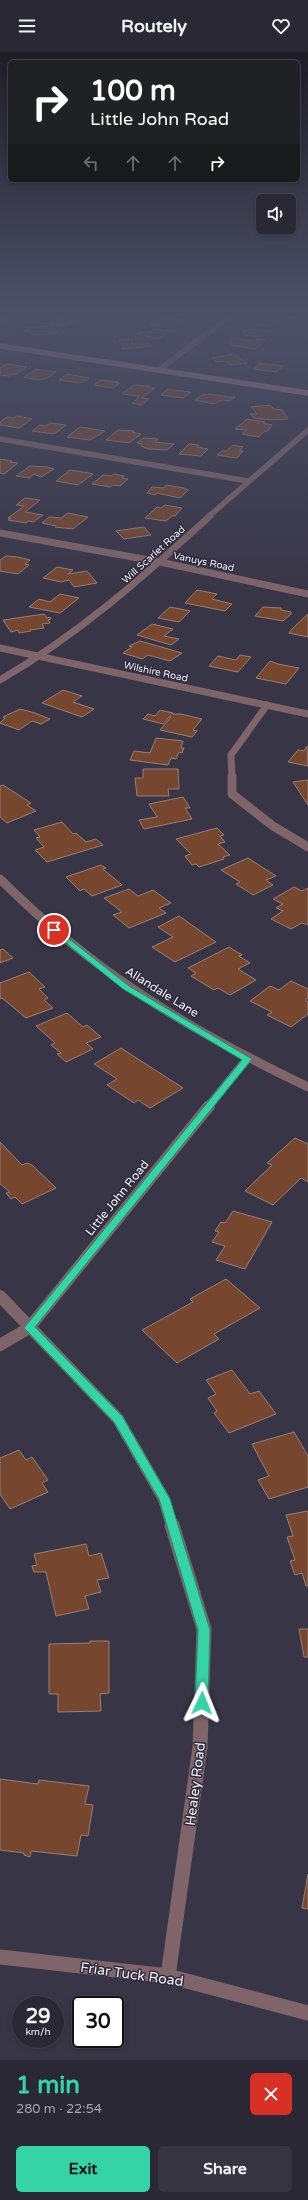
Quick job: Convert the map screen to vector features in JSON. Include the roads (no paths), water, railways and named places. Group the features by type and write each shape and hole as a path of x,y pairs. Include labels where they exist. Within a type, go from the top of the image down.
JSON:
{"street":[{"name":"Will Scarlet Road","path":"0,680 40,656 97,616 160,562 248,481 308,430"},
{"path":"0,439 248,481"},
{"name":"Vanuys Road","path":"0,533 160,562 308,594"},
{"name":"Wilshire Road","path":"0,648 308,714"},
{"path":"267,705 231,755 232,794 273,826 308,847"},
{"name":"Allandale Lane","path":"0,879 30,910 126,987 247,1059 308,1087"},
{"name":"Little John Road","path":"0,1345 29,1328 247,1059"},
{"name":"Healey Road","path":"0,1296 29,1328 118,1419 164,1499 204,1630 200,1747 168,1976"},
{"name":"Friar Tuck Road","path":"0,1957 168,1976 308,2013"}]}
